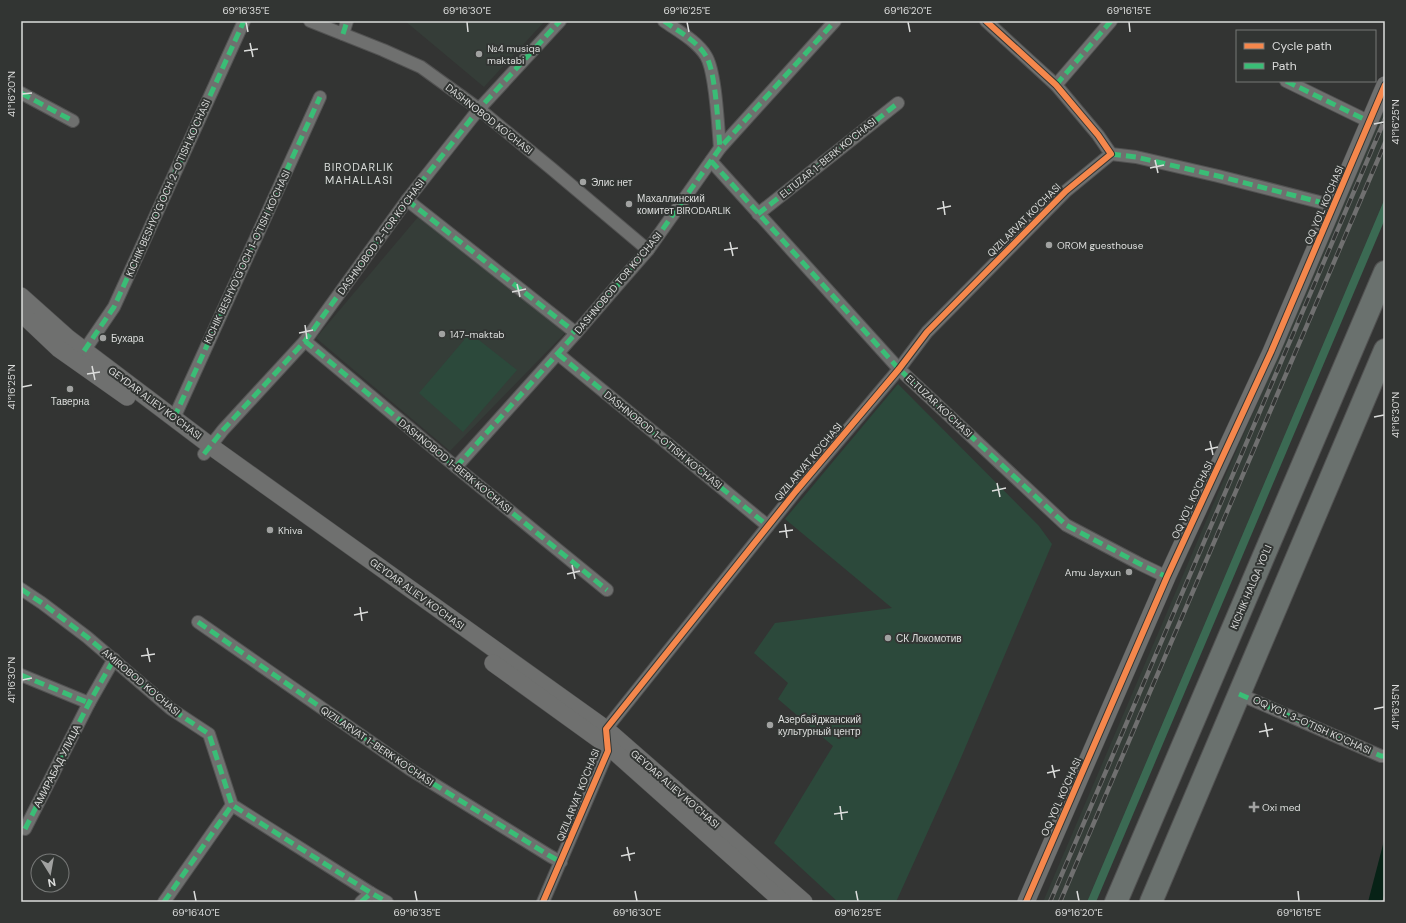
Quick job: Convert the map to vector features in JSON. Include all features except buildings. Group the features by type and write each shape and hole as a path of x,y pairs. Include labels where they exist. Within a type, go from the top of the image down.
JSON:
{"highway":[{"name":"KICHIK HALQA YO'LI","path":"1116,902 1385,272"},
{"path":"1151,902 1385,350"}],"main road":[{"name":"OQ YO'L KO'CHASI","path":"1026,902 1167,577 1271,352 1335,206 1385,85"},
{"name":"GEYDAR ALIEV KO'CHASI","path":"21,296 63,343 91,371 207,450 606,729 804,902"},
{"name":"GEYDAR ALIEV KO'CHASI","path":"21,313 63,343 84,351 174,418 207,450 235,474 608,746 783,902"}],"street":[{"name":"KICHIK BESHYO'G'OCH 2-O'TISH KO'CHASI","path":"84,351 114,307 244,21"},
{"name":"DASHNOBOD KO'CHASI","path":"310,21 383,50 420,67 479,109 648,250"},
{"path":"342,34 348,21"},
{"name":"DASHNOBOD 2-TOR KO'CHASI","path":"207,450 223,430 305,341 407,200 479,109 560,21"},
{"path":"664,21 694,42 707,57 712,73 720,148"},
{"name":"DASHNOBOD TOR KO'CHASI","path":"456,467 576,334 648,250 720,148 836,21"},
{"path":"986,21 1056,85 1098,135 1111,154 1136,157 1218,176 1335,206"},
{"path":"1056,85 1111,21"},
{"path":"1288,82 1370,122"},
{"path":"21,92 73,121"},
{"name":"KICHIK BESHYO'G'OCH 1-O'TISH KO'CHASI","path":"174,418 320,97"},
{"name":"ELTUZAR 1-BERK KO'CHASI","path":"758,214 898,103"},
{"name":"QIZILARVAT KO'CHASI","path":"543,902 608,751 606,729 768,526 899,369 927,332 1061,196 1111,154"},
{"name":"ELTUZAR KO'CHASI","path":"710,161 899,369 1066,525 1167,577"},
{"path":"407,200 576,334"},
{"name":"DASHNOBOD 1-BERK KO'CHASI","path":"305,341 607,590"},
{"name":"DASHNOBOD 1-O'TISH KO'CHASI","path":"558,354 768,526"},
{"name":"AMIROBOD KO'CHASI","path":"21,589 42,602 114,659 171,708 209,734 232,805"},
{"name":"QIZILARVAT 1-BERK KO'CHASI","path":"198,622 411,770 561,862"},
{"name":"АМИРАБАД УЛИЦА","path":"25,829 89,703 114,659"},
{"path":"21,675 89,703"},
{"name":"OQ YO'L 3-O'TISH KO'CHASI","path":"1239,694 1381,756 1385,756"},
{"path":"164,902 232,805 387,902"},
{"path":"361,902 371,893"}],"shaded area":[{"name":"№4 musiqa maktabi","path":"405,21 545,21 484,87"},
{"path":"1385,102 1385,198 1087,902 1043,902 1227,472 1290,329"},
{"path":"1385,198 1385,219 1096,902 1087,902"},
{"name":"147-maktab","path":"418,217 568,330 450,451 316,338"},
{"path":"470,333 517,370 463,432 419,393"},
{"name":"СК Локомотив","path":"898,384 1039,526 1052,544 957,767 896,902 838,902 774,843 833,746 778,699 788,683 754,653 775,623 892,608 785,519"},
{"path":"1385,837 1385,892 1382,902 1368,902"}],"railway":[{"path":"1050,902 1385,119"},
{"path":"1060,902 1385,143"}],"marked path":[{"path":"84,351 114,307 244,21"},
{"path":"343,34 347,21"},
{"path":"204,454 223,430 305,341 407,200 479,109 560,21"},
{"path":"664,21 698,46 706,56 712,74 716,100 720,148"},
{"path":"456,467 648,250 720,148 835,21"},
{"path":"1056,85 1111,21"},
{"path":"1288,82 1370,122"},
{"path":"21,93 73,121"},
{"path":"174,418 320,97"},
{"path":"758,214 898,103"},
{"path":"1111,154 1136,157 1218,176 1335,206"},
{"path":"711,161 899,369 1066,525 1167,577"},
{"path":"407,200 576,333"},
{"path":"305,341 607,590"},
{"path":"558,354 768,526"},
{"path":"21,589 87,637 171,709 209,734 232,805 387,902"},
{"path":"198,622 411,770 561,862"},
{"path":"25,829 89,703 114,659"},
{"path":"21,675 89,703"},
{"path":"1239,694 1381,756 1385,756"},
{"path":"164,902 232,805"},
{"path":"361,902 371,893"}],"cycle path":[{"path":"543,902 608,751 606,729 796,491 899,369 927,332 1066,191 1111,154 1098,135 1056,85 986,21"},
{"path":"1026,902 1167,577 1271,352 1385,85"}],"place":[{"name":"№4 musiqa maktabi","path":"479,54"},
{"name":"Элис нет","path":"583,182"},
{"name":"Махаллинский комитет BIRODARLIK","path":"629,204"},
{"name":"OROM guesthouse","path":"1049,245"},
{"name":"147-maktab","path":"442,334"},
{"name":"Бухара","path":"103,338"},
{"name":"Таверна","path":"70,389"},
{"name":"Khiva","path":"270,530"},
{"name":"Amu Jayxun","path":"1129,572"},
{"name":"СК Локомотив","path":"888,638"},
{"name":"Азербайджанский культурный центр","path":"770,725"},
{"name":"Oxi med","path":"1254,807"}],"district":[{"name":"BIRODARLIK MAHALLASI","path":"359,173"}]}
